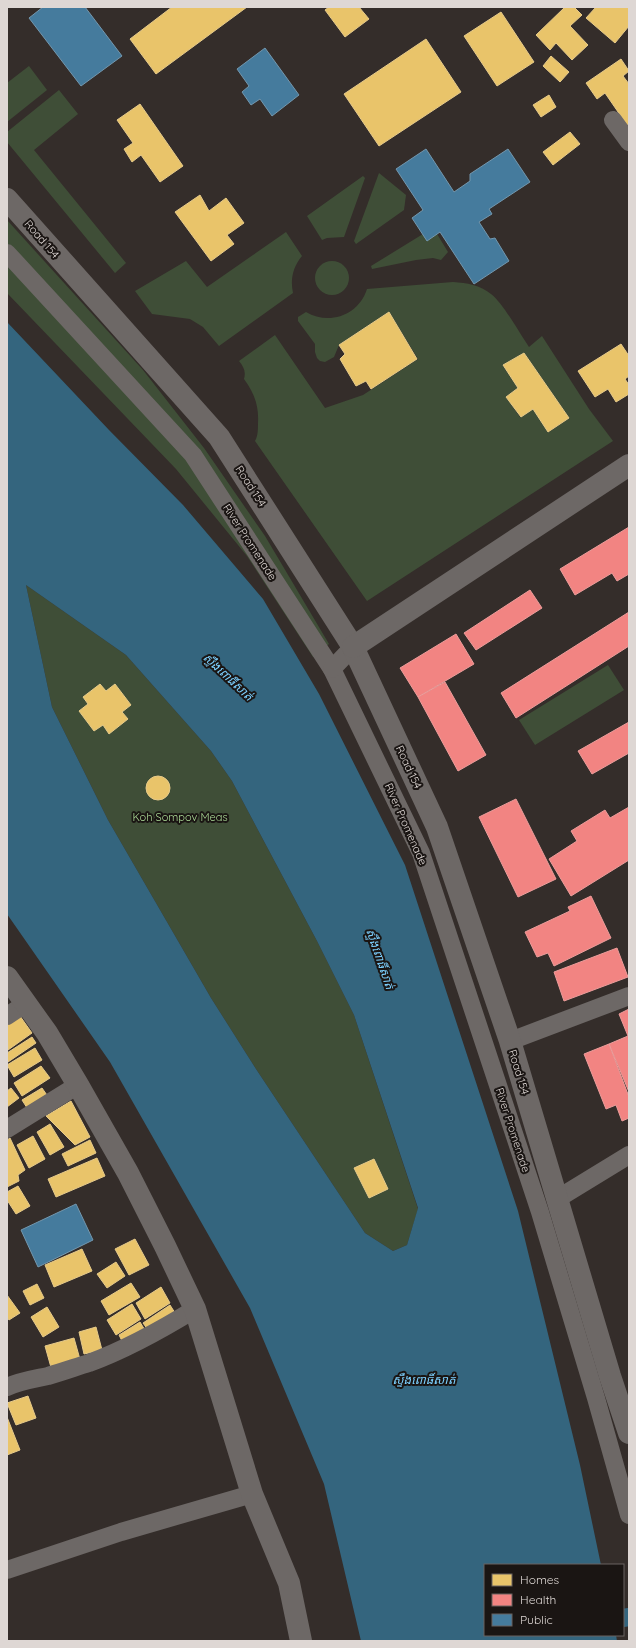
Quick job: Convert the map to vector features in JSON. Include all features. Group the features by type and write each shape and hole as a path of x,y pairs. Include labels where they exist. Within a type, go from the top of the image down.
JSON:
{"main road":[{"name":"Road 154","path":"7,198 219,437 354,647 437,827 510,1041 610,1376 629,1433"},
{"path":"354,647 629,465"},
{"path":"7,978 47,1033 128,1173 196,1309 252,1494 290,1584 301,1641"}],"street":[{"path":"613,120 629,142"},
{"name":"River Promenade","path":"7,253 193,455 332,669 421,853 540,1212 596,1398 629,1515"},
{"path":"332,669 354,647"},
{"path":"510,1041 629,996"},
{"path":"7,1016 25,1004"},
{"path":"7,1130 78,1086"},
{"path":"557,1199 629,1155"},
{"path":"7,1387 19,1382 50,1375 89,1363 123,1350 152,1336 196,1309"},
{"path":"7,1570 120,1532 252,1494"}],"green space":[{"path":"29,66 47,90 7,122 7,83"},
{"path":"59,90 78,114 34,150 126,263 115,273 7,142 7,132"},
{"path":"379,173 406,195 404,210 356,244 354,241"},
{"path":"363,176 365,178 344,237 327,238 322,240 307,216"},
{"path":"7,220 143,370 204,448 265,536 329,644 313,657 247,556 176,469 7,293"},
{"path":"286,232 302,256 296,264 293,273 293,293 219,346 203,327 190,319 152,314 135,291 186,261 207,287"},
{"path":"423,234 437,234 448,252 441,260 433,258 416,260 372,269 371,266"},
{"path":"329,261 335,261 339,262 346,268 349,278 348,285 342,292 335,295 329,295 325,294 318,288 315,281 315,275 316,271 322,264"},
{"path":"453,282 473,285 487,291 501,304 529,347 542,336 589,409 613,441 367,601 255,441 258,428 257,405 251,389 244,379 244,370 239,361 275,335 325,408 363,395 418,359 389,312 339,345 334,357 325,362 320,361 317,358 315,344 298,321 298,317 306,312 324,318 342,316 357,306 367,289","holes":["524,353 569,418 549,432 533,409 520,417 506,397 518,388 503,366"]},
{"name":"Koh Sompov Meas","path":"26,585 126,655 211,751 232,781 317,941 354,1015 418,1209 407,1245 393,1251 365,1233 256,1069 211,998 108,820 52,707"},
{"path":"608,665 624,690 535,745 519,720"}],"water":[{"name":"ស្ទឹងពោធិ៍សាត់","path":"7,322 109,430 183,505 263,599 319,694 405,865 518,1211 580,1465 601,1564 484,1564 484,1636 616,1636 617,1641 361,1641 324,1484 250,1308 110,1062 7,914","holes":["26,585 126,655 211,751 232,781 317,941 354,1015 418,1208 407,1245 393,1251 365,1233 256,1069 211,998 108,820 52,707"]}],"building: Homes":[{"path":"172,7 247,7 156,74 130,39"},
{"path":"329,7 359,7 369,19 345,37 325,10"},
{"path":"565,7 574,7 582,15 570,26 588,45 572,60 556,43 550,50 536,35"},
{"path":"596,7 629,7 629,26 615,43 586,18"},
{"path":"501,12 534,62 497,86 464,36"},
{"path":"426,39 461,92 379,146 344,94"},
{"path":"551,56 569,72 560,82 543,66"},
{"path":"621,59 629,71 623,76 629,84 629,124 627,125 605,93 597,99 586,83"},
{"path":"549,95 556,107 541,117 533,105"},
{"path":"140,104 183,166 160,182 141,155 132,162 124,149 133,143 117,120"},
{"path":"570,132 580,144 553,165 543,152"},
{"path":"200,195 209,211 226,198 244,223 227,235 234,244 211,261 175,212"},
{"path":"389,312 417,359 371,389 366,381 356,386 340,359 345,354 339,345"},
{"path":"621,344 629,356 629,376 625,379 629,385 629,394 616,402 608,389 595,397 578,371"},
{"path":"524,353 569,418 548,432 533,409 521,417 506,397 518,388 503,365"},
{"path":"100,684 106,691 115,684 131,705 122,712 128,719 109,734 103,725 94,731 79,711 88,704 83,697"},
{"path":"158,776 166,780 170,788 166,796 158,800 150,796 146,788 150,780"},
{"path":"20,1016 32,1033 8,1050 7,1025"},
{"path":"32,1037 36,1043 8,1062 7,1053"},
{"path":"35,1048 42,1060 14,1077 7,1065"},
{"path":"41,1066 50,1078 22,1096 14,1083"},
{"path":"11,1088 19,1098 7,1107 7,1091"},
{"path":"42,1088 49,1098 29,1111 22,1100"},
{"path":"71,1101 90,1137 75,1145 46,1116"},
{"path":"50,1124 64,1147 50,1155 37,1132"},
{"path":"33,1136 45,1159 29,1168 17,1145"},
{"path":"10,1138 25,1170 18,1175 19,1181 7,1187 7,1140"},
{"path":"90,1140 96,1153 68,1166 62,1154"},
{"path":"97,1158 105,1176 56,1197 48,1179"},
{"path":"374,1159 388,1189 369,1198 354,1168"},
{"path":"18,1186 30,1206 16,1214 7,1200 7,1192"},
{"path":"135,1239 149,1265 129,1275 115,1249"},
{"path":"82,1249 92,1271 54,1287 45,1265"},
{"path":"116,1262 125,1276 107,1288 97,1274"},
{"path":"131,1283 140,1297 109,1315 101,1301"},
{"path":"37,1284 44,1298 30,1305 23,1291"},
{"path":"161,1287 170,1303 145,1319 136,1303"},
{"path":"7,1295 20,1313 9,1320 7,1317"},
{"path":"132,1304 141,1319 116,1335 107,1320"},
{"path":"170,1305 177,1316 151,1334 143,1323"},
{"path":"47,1307 59,1327 43,1337 31,1317"},
{"path":"140,1322 146,1332 124,1345 119,1335"},
{"path":"96,1327 102,1350 84,1354 79,1332"},
{"path":"74,1338 81,1363 52,1371 45,1346"},
{"path":"28,1396 36,1418 16,1425 7,1403"},
{"path":"7,1417 20,1450 7,1455"}],"building: Health":[{"path":"629,527 629,574 617,581 612,573 575,595 560,569"},
{"path":"530,590 542,608 476,650 464,633"},
{"path":"629,612 629,646 516,718 501,693"},
{"path":"456,634 474,664 418,697 400,668"},
{"path":"445,682 486,755 458,771 418,697"},
{"path":"629,722 629,753 592,774 578,751"},
{"path":"516,799 556,879 518,897 479,817"},
{"path":"629,807 629,860 571,896 549,859 577,841 571,831 605,810 610,818"},
{"path":"591,896 611,938 554,966 548,953 537,957 525,932 570,911 568,907"},
{"path":"617,948 628,977 564,1001 554,972"},
{"path":"629,1009 629,1092 609,1044 628,1036 619,1014"},
{"path":"609,1044 629,1097 629,1118 622,1121 616,1105 606,1109 584,1054"}],"building: Public":[{"path":"43,7 85,7 122,56 81,86 29,18"},
{"path":"265,48 299,95 272,116 260,99 251,105 242,92 249,86 237,69"},
{"path":"426,149 454,192 470,181 470,174 508,149 530,182 489,209 492,214 479,222 490,239 495,238 509,261 474,284 440,232 427,241 412,218 423,210 396,169"},
{"path":"76,1204 93,1240 38,1267 21,1230"}],"waterway":[{"path":"624,1618 629,1617"}]}
